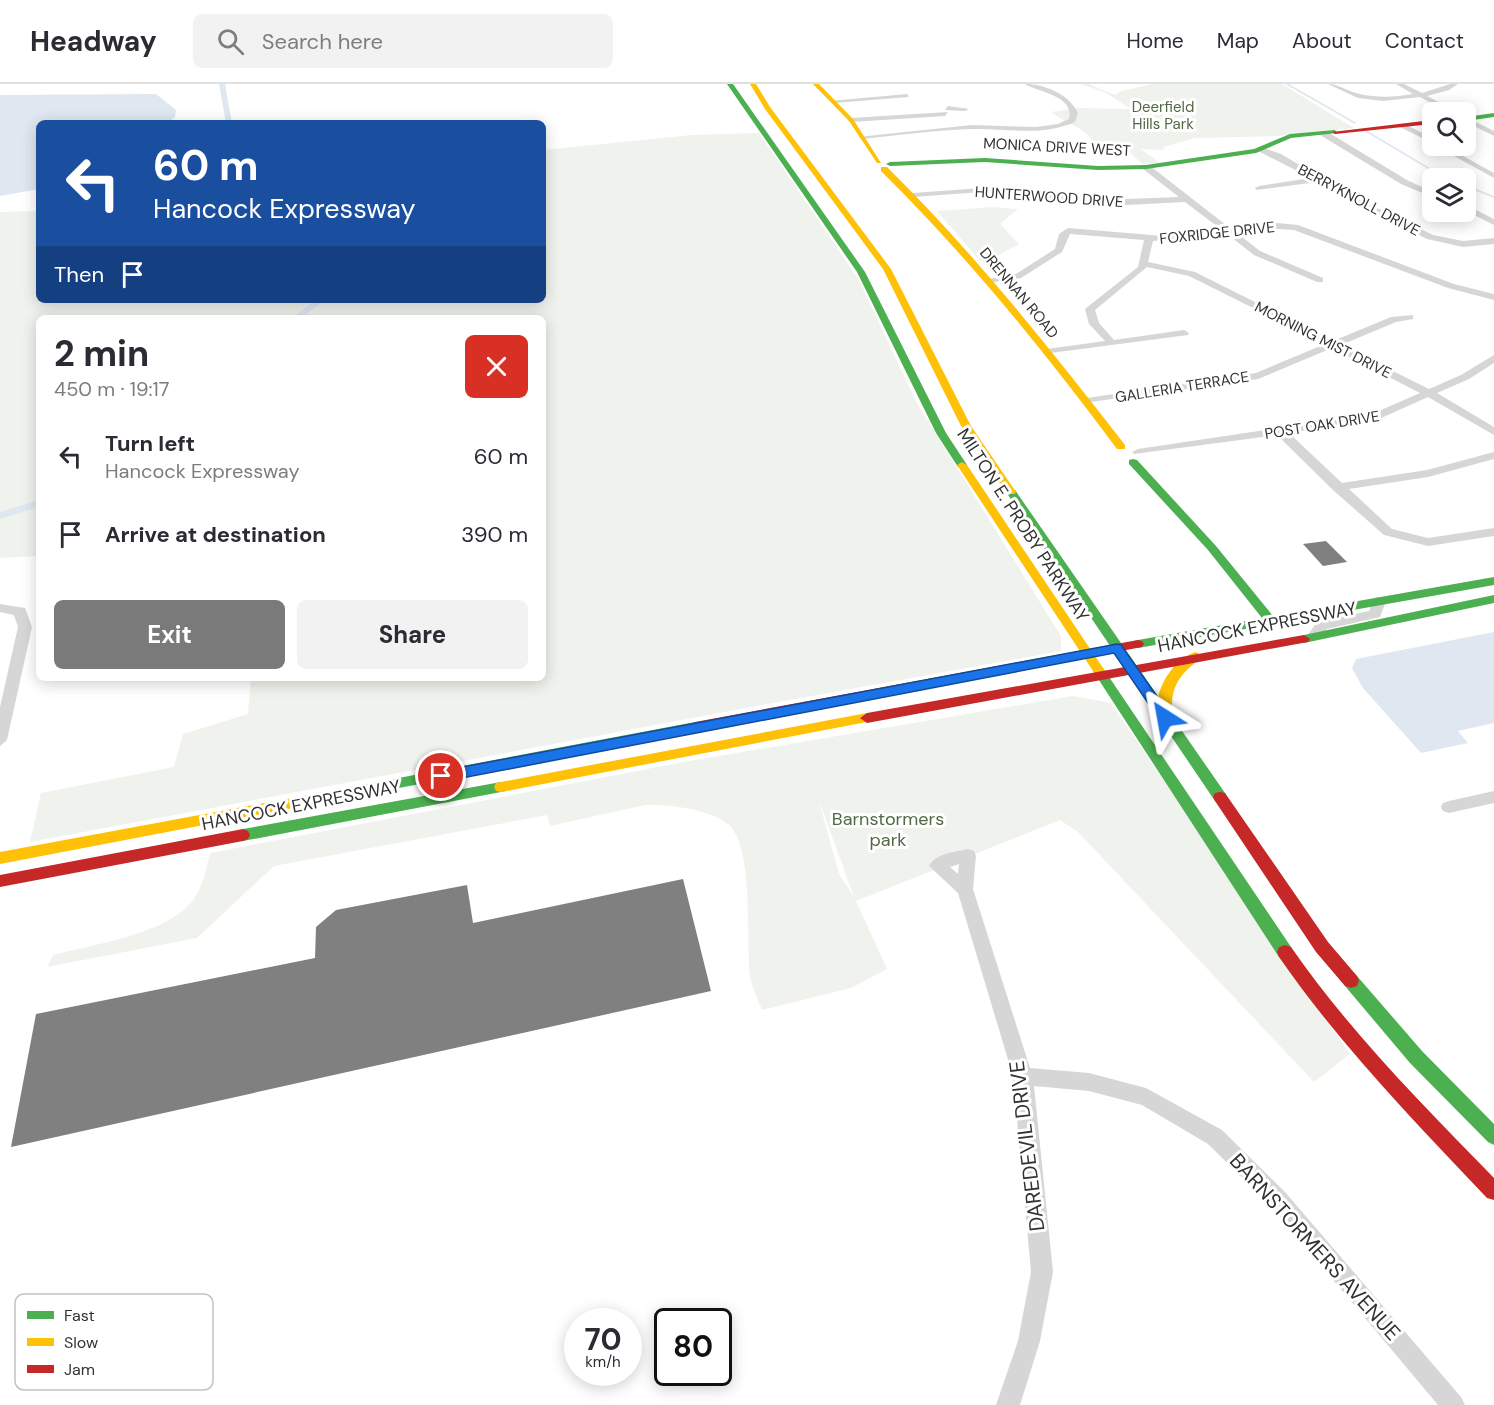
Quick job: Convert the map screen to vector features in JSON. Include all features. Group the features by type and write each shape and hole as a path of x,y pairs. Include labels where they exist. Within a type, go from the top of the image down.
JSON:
{"main road":[{"name":"MILTON E. PROBY PARKWAY","path":"730,84 861,272 940,433 1287,956 1332,1015 1383,1075 1494,1191"},
{"name":"MILTON E. PROBY PARKWAY","path":"753,84 767,108 895,282 966,426 1322,947 1416,1057 1494,1136"},
{"name":"DRENNAN ROAD","path":"816,84 851,120 884,165 987,280 1121,447 1135,457"},
{"path":"1476,118 1494,115"},
{"name":"MONICA DRIVE WEST","path":"884,165 985,160 1091,168 1146,167 1262,149 1284,137 1422,123"},
{"path":"1135,457 1269,620"},
{"name":"HANCOCK EXPRESSWAY","path":"0,858 1086,653 1494,581"},
{"name":"HANCOCK EXPRESSWAY","path":"0,881 1196,656 1314,636 1494,599"},
{"path":"1165,718 1165,688 1168,678 1196,656"}],"street":[{"path":"862,137 961,128 1037,130 1055,128 1072,120 1074,112 1066,100 1029,84"},
{"path":"1331,84 1364,98 1433,93 1455,84"},
{"path":"1399,84 1433,102"},
{"path":"834,102 907,96"},
{"path":"851,120 965,108"},
{"path":"945,109 961,128"},
{"path":"1476,124 1494,134"},
{"path":"1403,125 1422,135"},
{"path":"1323,133 1422,190"},
{"name":"BERRYKNOLL DRIVE","path":"1262,149 1317,180 1430,237 1465,245 1494,241"},
{"path":"1458,156 1494,176"},
{"path":"1146,167 1263,257 1320,280"},
{"path":"1259,188 1317,180"},
{"name":"HUNTERWOOD DRIVE","path":"913,195 982,190 1139,203 1186,199"},
{"path":"1476,213 1494,222"},
{"name":"FOXRIDGE DRIVE","path":"1051,232 1063,234 1068,231 1149,239 1277,226 1310,228 1451,286 1494,297"},
{"path":"987,280 1023,274 1059,250 1063,234"},
{"path":"1112,343 1094,324 1090,309 1138,273 1145,264 1149,239"},
{"name":"MORNING MIST DRIVE","path":"1145,264 1186,272 1429,393 1494,432"},
{"name":"GALLERIA TERRACE","path":"1086,401 1246,379 1394,319 1410,318"},
{"path":"1047,352 1184,333"},
{"name":"POST OAK DRIVE","path":"1135,457 1375,417 1492,364"},
{"path":"1281,432 1379,526 1405,542 1428,542 1494,531"},
{"path":"1337,487 1450,468 1494,454"},
{"path":"1314,636 1322,625 1375,614 1378,601"},
{"path":"0,608 20,611 25,627 0,740"},
{"path":"1449,807 1494,797"},
{"name":"DAREDEVIL DRIVE","path":"965,889 1023,1076 1042,1272 1029,1341 1008,1405"},
{"name":"BARNSTORMERS AVENUE","path":"1023,1076 1089,1082 1146,1097 1215,1137 1278,1199 1453,1405"}],"green space":[{"name":"Deerfield Hills Park","path":"1081,84 1089,84 1115,95 1121,91 1153,84 1282,84 1354,128 1280,136 1195,138 1164,147 1163,150 1141,149 1160,163 1142,164 1128,150 1092,140 1086,133 1051,112 1079,108 1131,109 1106,93"},
{"path":"759,133 859,280 917,403 1061,636 1061,651 30,842 41,793 174,767 183,734 248,714 251,681 546,681 546,315 301,315 317,303 546,303 546,150 692,135"},
{"path":"993,207 1018,209 1000,224 1019,244 994,258 980,261 937,211"},
{"path":"36,211 36,303 314,303 297,315 36,315 36,556 0,558 0,212"},
{"name":"Barnstormers park","path":"1073,696 1111,703 1350,1054 1314,1082 1078,832 1060,820 856,901 887,969 851,988 762,1010 750,975 746,874 737,837 729,825 712,815 665,805 645,805 550,826 547,815 274,866 197,938 47,967 53,955 124,938 175,917 196,895 203,882 210,853 689,761","holes":["821,806 854,897 839,874"]}],"shaded area":[{"path":"156,94 176,110 175,117 172,120 36,120 36,190 0,196 0,95"},
{"path":"1494,632 1494,723 1458,731 1468,743 1421,753 1363,688 1352,668 1356,659"}],"building":[{"path":"1326,541 1347,562 1323,566 1303,544"},
{"path":"683,879 711,991 11,1147 36,1014 315,958 316,927 336,910 467,885 473,923"}],"waterway":[{"path":"222,84 228,120"},
{"path":"1287,84 1355,123"},
{"path":"1366,131 1428,168"},
{"path":"1476,190 1494,197"},
{"path":"300,315 316,303"},
{"path":"0,516 36,504"}],"traffic: fast":[{"path":"730,84 861,272 941,433 962,465"},
{"path":"1476,118 1494,115"},
{"path":"890,164 985,160 1098,168 1146,167 1256,151 1290,136 1335,132"},
{"path":"1133,462 1212,548 1270,620"},
{"path":"1011,492 1220,797"},
{"path":"1138,644 1494,581"},
{"path":"1304,639 1494,599"},
{"path":"1099,671 1285,952"},
{"path":"335,795 695,727"},
{"path":"243,835 501,787"},
{"path":"1351,981 1416,1057 1494,1136"}],"traffic: slow":[{"path":"753,84 767,108 887,269 966,426 1011,492"},
{"path":"816,84 851,120 879,162"},
{"path":"884,169 948,234 1008,303 1121,447"},
{"path":"962,465 1099,671"},
{"path":"1165,719 1167,689 1170,682 1179,670 1196,656"},
{"path":"501,787 867,718"},
{"path":"0,858 335,795"}],"traffic: jam":[{"path":"1335,132 1422,123"},
{"path":"867,718 1304,639"},
{"path":"695,727 1138,644"},
{"path":"1220,797 1322,947 1351,981"},
{"path":"0,881 243,835"},
{"path":"1285,952 1357,1046 1494,1191"}],"route":[{"path":"441,776 1117,648 1165,718"}]}
